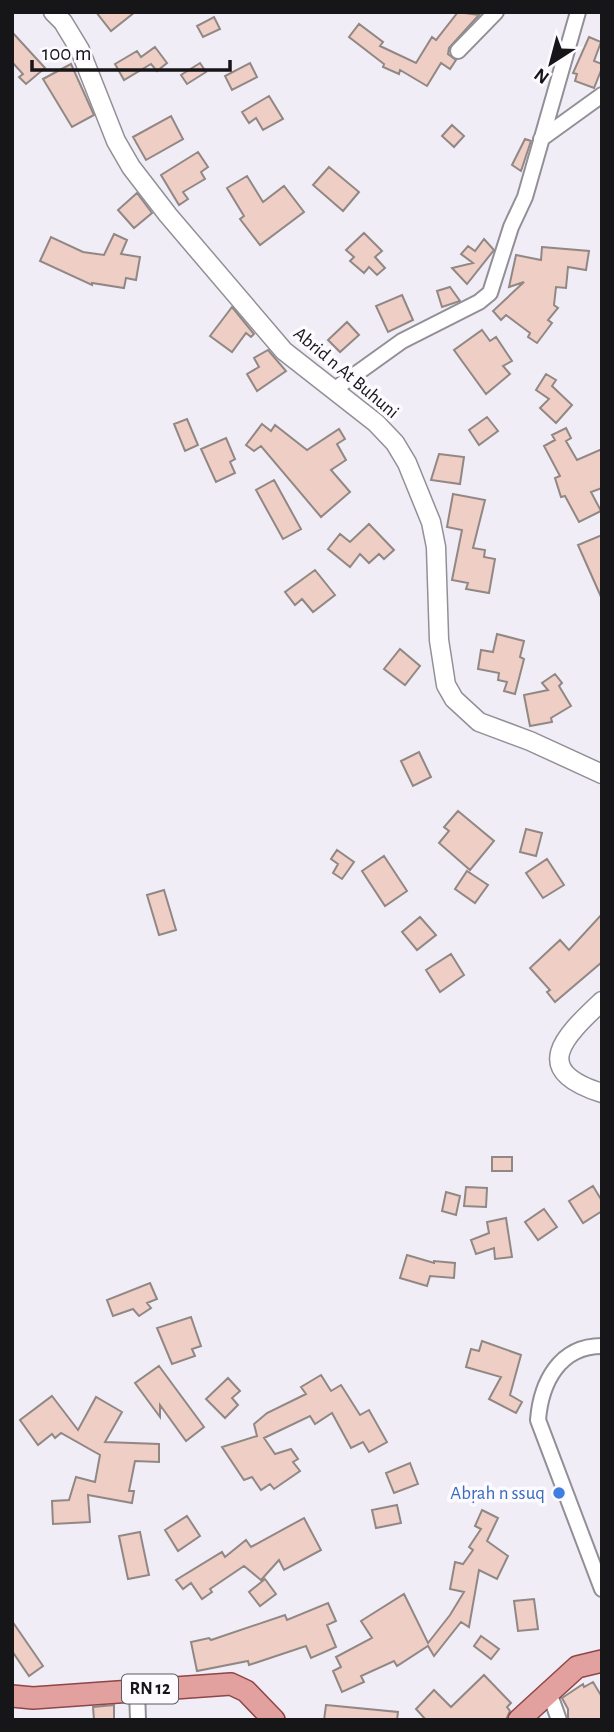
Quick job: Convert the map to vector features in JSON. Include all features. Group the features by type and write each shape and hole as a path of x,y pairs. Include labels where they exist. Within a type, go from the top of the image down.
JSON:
{"main road":[{"path":"519,1720 577,1667 602,1661"},
{"name":"RN 12","path":"12,1696 231,1684 246,1691 274,1720"}],"street":[{"name":"Abrid n At Buhuni","path":"53,12 63,22 80,50 116,141 147,188 227,281 266,332 285,351 376,423 395,443 423,502 436,547 437,618 443,668 454,699 479,722 530,741 602,774"},
{"path":"458,51 496,12"},
{"path":"335,390 402,341 479,302 491,293 511,227 525,197 578,12"},
{"path":"541,139 602,95"},
{"path":"602,1001 564,1038 560,1054 561,1068 572,1081 602,1093"},
{"path":"602,1346 592,1346 569,1355 551,1372 540,1395 538,1420 602,1589"},
{"path":"136,1689 138,1720"},
{"path":"549,1692 559,1720"}],"building":[{"path":"96,12 135,12 111,31"},
{"path":"458,12 479,15 449,48 448,54 456,60 450,69 441,63 427,86 400,70 399,74 383,67 384,64 349,37 359,24 383,42 380,46 416,63 432,37 436,40"},
{"path":"214,17 220,29 203,37 197,26"},
{"path":"12,32 45,68 26,84 19,77 23,74 12,62"},
{"path":"589,37 601,42 594,61 602,64 602,68 594,88 575,81 577,74 573,73"},
{"path":"155,47 167,63 157,71 151,64 124,80 115,64 137,51 141,57"},
{"path":"200,63 206,72 187,84 181,75"},
{"path":"250,63 257,77 232,90 225,76"},
{"path":"71,64 94,115 72,127 43,79"},
{"path":"269,96 283,119 263,130 256,118 249,123 242,112"},
{"path":"171,116 183,139 146,160 133,137"},
{"path":"452,125 464,136 454,147 442,136"},
{"path":"525,139 531,141 521,171 512,165"},
{"path":"198,152 208,167 201,172 205,179 183,192 188,199 179,205 161,175"},
{"path":"329,167 359,192 343,211 313,185"},
{"path":"247,176 263,202 284,186 304,212 260,245 240,219 244,216 227,188"},
{"path":"137,193 152,213 134,228 118,210"},
{"path":"364,233 382,251 375,257 385,268 377,275 369,267 364,273 350,261 354,257 346,250"},
{"path":"114,234 127,240 121,254 140,257 136,280 126,278 124,288 92,285 40,261 51,237 83,252 104,255"},
{"path":"484,239 494,250 467,284 452,268 473,263 461,254 468,246 475,251"},
{"path":"542,247 589,251 586,270 568,267 566,288 556,287 554,305 558,308 548,320 552,323 537,343 528,337 530,333 506,315 501,320 493,311 524,282 509,287 516,255 541,260"},
{"path":"450,287 460,301 442,307 437,291"},
{"path":"402,295 413,320 388,332 376,306"},
{"path":"232,307 254,334 251,337 246,333 232,352 210,336"},
{"path":"347,322 359,335 340,352 328,340"},
{"path":"482,330 490,341 496,337 512,361 503,366 510,374 486,394 454,350"},
{"path":"268,350 286,371 257,391 247,374 259,367 254,358"},
{"path":"546,374 556,380 552,386 572,405 556,423 540,408 549,399 536,390"},
{"path":"487,417 498,431 479,445 469,430"},
{"path":"187,419 198,445 185,451 174,424"},
{"path":"262,424 271,431 275,425 307,450 339,429 345,439 337,444 346,460 331,470 350,492 321,517 261,446 254,451 246,445"},
{"path":"566,428 571,438 566,441 577,460 602,449 602,488 591,492 601,511 579,522 565,496 561,497 555,478 560,476 544,446 555,440 552,435"},
{"path":"226,438 235,459 230,462 235,473 216,482 201,449"},
{"path":"439,454 464,457 460,484 431,480"},
{"path":"274,480 301,529 283,539 256,490"},
{"path":"453,494 485,500 473,548 485,550 484,557 495,559 489,593 466,589 468,583 452,580 462,530 447,527"},
{"path":"369,524 394,550 384,559 379,554 369,563 360,554 350,567 328,549 340,534 350,542"},
{"path":"602,535 602,599 578,545"},
{"path":"315,570 335,595 313,612 302,599 295,605 285,592"},
{"path":"497,634 524,641 520,657 524,659 515,694 504,691 507,682 498,680 499,673 478,669 481,650 493,652"},
{"path":"400,649 420,666 405,685 384,669"},
{"path":"555,674 562,683 559,686 571,706 551,718 552,722 530,726 524,695 548,690 542,683"},
{"path":"419,752 431,777 413,786 401,761"},
{"path":"458,811 494,841 470,870 439,843 449,831 444,827"},
{"path":"526,829 542,833 536,856 520,852"},
{"path":"337,850 354,862 342,879 333,873 338,864 331,859"},
{"path":"384,856 407,891 385,906 362,871"},
{"path":"547,859 564,885 543,898 526,873"},
{"path":"467,871 488,885 475,903 455,889"},
{"path":"164,890 176,930 159,935 147,895"},
{"path":"602,914 602,962 555,1002 547,992 550,990 530,968 560,940 569,950"},
{"path":"420,917 436,935 417,950 402,932"},
{"path":"451,954 464,975 440,992 426,970"},
{"path":"492,1157 512,1157 512,1171 492,1171"},
{"path":"593,1186 602,1201 602,1211 583,1223 569,1201"},
{"path":"466,1187 487,1188 486,1207 464,1206"},
{"path":"446,1192 460,1196 456,1215 442,1211"},
{"path":"544,1209 557,1227 538,1240 525,1222"},
{"path":"506,1218 512,1257 495,1259 494,1248 476,1254 471,1240 489,1233 487,1222"},
{"path":"407,1255 434,1263 455,1263 454,1278 430,1276 427,1286 400,1278"},
{"path":"150,1283 157,1299 147,1303 151,1308 139,1316 133,1309 113,1316 107,1300"},
{"path":"191,1317 201,1346 192,1349 195,1356 172,1364 157,1328"},
{"path":"482,1341 521,1355 510,1395 522,1402 516,1413 489,1399 501,1377 466,1367 471,1349 479,1351"},
{"path":"159,1366 204,1427 186,1441 160,1405 160,1417 135,1383"},
{"path":"321,1375 331,1391 341,1385 360,1415 369,1410 387,1442 369,1452 363,1442 351,1448 332,1413 315,1424 310,1416 264,1438 275,1454 291,1449 298,1459 293,1462 300,1471 274,1489 270,1484 261,1490 252,1477 244,1480 222,1447 257,1436 254,1424 267,1413 306,1394 301,1387"},
{"path":"228,1378 240,1391 232,1398 238,1405 225,1418 206,1399"},
{"path":"52,1396 78,1430 96,1397 122,1412 105,1442 159,1444 159,1462 135,1461 129,1491 134,1491 132,1503 88,1495 90,1522 53,1524 52,1501 69,1500 76,1477 95,1482 100,1455 61,1433 55,1438 52,1434 38,1445 20,1420"},
{"path":"410,1463 418,1484 394,1493 386,1473"},
{"path":"397,1505 401,1523 376,1528 372,1510"},
{"path":"482,1510 498,1518 487,1541 508,1556 497,1579 479,1570 469,1627 461,1622 434,1656 428,1646 397,1666 394,1661 361,1676 364,1682 342,1692 333,1671 341,1667 336,1657 372,1638 361,1621 404,1594 428,1643 450,1615 464,1592 450,1589 455,1562 463,1564 473,1550 469,1547 481,1529 475,1526"},
{"path":"187,1516 200,1536 178,1551 165,1530"},
{"path":"304,1518 321,1550 284,1570 279,1560 261,1580 244,1566 210,1589 212,1592 202,1599 191,1583 183,1589 176,1580 222,1552 225,1557 246,1540 251,1547"},
{"path":"140,1532 149,1575 128,1579 119,1536"},
{"path":"265,1579 276,1594 260,1606 249,1592"},
{"path":"534,1599 538,1629 518,1631 514,1601"},
{"path":"328,1603 336,1621 327,1625 336,1647 311,1658 306,1646 249,1665 248,1661 197,1671 191,1642 209,1638 211,1640 285,1615 287,1620"},
{"path":"12,1621 43,1666 29,1676 12,1651"},
{"path":"481,1636 499,1649 491,1659 474,1646"},
{"path":"484,1675 511,1703 507,1707 510,1711 506,1720 426,1720 416,1709 434,1690 451,1707"},
{"path":"593,1682 602,1697 602,1720 568,1720 568,1709 562,1698 583,1684 584,1687"},
{"path":"114,1705 114,1720 94,1720 93,1707"},
{"path":"326,1705 398,1712 397,1720 324,1720"}],"place":[{"name":"Abṛah n ssuq","path":"559,1493"}]}
